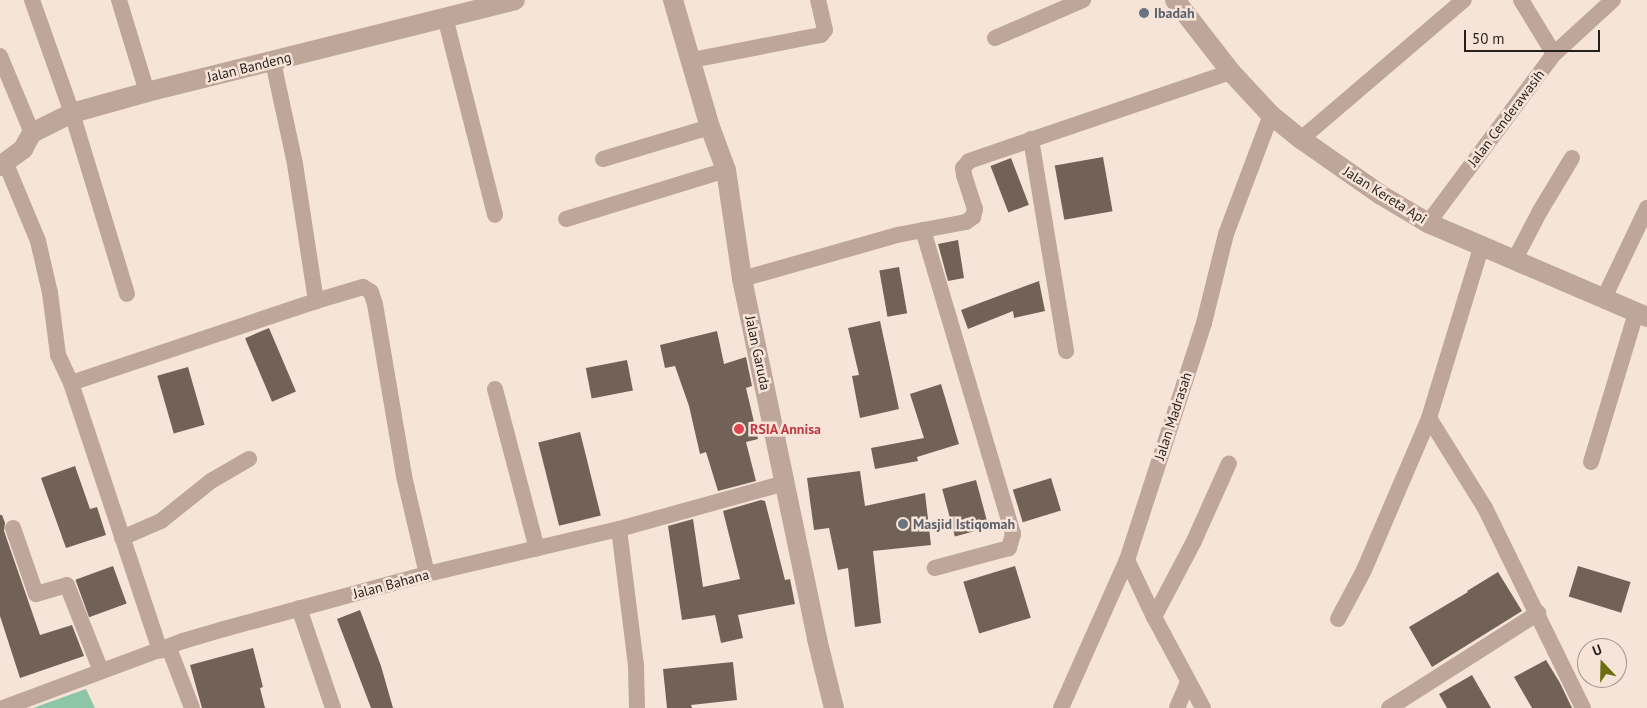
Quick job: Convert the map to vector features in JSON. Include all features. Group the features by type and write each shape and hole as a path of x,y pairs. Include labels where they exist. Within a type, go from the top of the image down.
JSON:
{"street":[{"path":"32,0 72,113 127,294"},
{"path":"119,0 146,92"},
{"name":"Jalan Bandeng","path":"3,165 22,148 32,133 72,113 146,92 515,0"},
{"name":"Jalan Garuda","path":"673,0 710,127 726,170 742,279 817,639 834,708"},
{"path":"692,60 821,35 825,30 818,0"},
{"path":"995,38 1083,0"},
{"name":"Jalan Kereta Api","path":"1175,0 1231,72 1270,115 1301,139 1382,195 1428,223 1641,315"},
{"path":"1301,139 1464,0"},
{"path":"1521,0 1554,54"},
{"name":"Jalan Cenderawasih","path":"1428,223 1554,54 1613,0"},
{"path":"445,17 495,215"},
{"path":"0,56 32,133"},
{"path":"272,62 294,164 316,301"},
{"path":"742,279 897,235 966,222 973,217 975,209 963,168 969,162 1031,138 1231,72"},
{"name":"Jalan Madrasah","path":"1061,708 1127,560 1204,323 1226,234 1270,115"},
{"path":"603,159 710,127"},
{"path":"1031,138 1066,351"},
{"path":"1515,260 1540,211 1572,158"},
{"path":"3,165 38,241 50,293 58,355 71,383 122,538 164,649 192,708"},
{"path":"566,219 726,170"},
{"path":"1604,298 1647,208"},
{"path":"923,230 1013,534 1009,548 935,568"},
{"path":"1338,619 1364,570 1429,418 1482,245"},
{"path":"71,383 363,287 371,292 404,476 428,574"},
{"path":"1591,462 1641,315"},
{"path":"495,388 536,549"},
{"path":"1429,418 1485,508 1584,708"},
{"path":"122,538 161,521 211,481 249,459"},
{"path":"1154,617 1194,541 1229,463"},
{"name":"Jalan Bahana","path":"3,708 191,639 428,574 620,529 785,482"},
{"path":"13,528 36,594 67,584 101,671"},
{"path":"620,529 636,665 637,708"},
{"path":"1127,560 1154,617 1188,682 1204,708"},
{"path":"299,608 333,708"},
{"path":"1389,708 1538,613"},
{"path":"1177,708 1188,682"}],"green space":[{"path":"86,689 95,708 33,708"}],"building":[{"path":"1103,157 1113,211 1064,220 1055,166"},
{"path":"1011,158 1029,205 1008,213 990,166"},
{"path":"958,240 964,278 948,281 938,244"},
{"path":"899,267 907,313 887,317 879,270"},
{"path":"1039,281 1045,311 1014,318 1013,311 968,329 961,310"},
{"path":"880,321 899,409 860,418 852,376 859,375 848,328"},
{"path":"269,328 296,392 272,402 245,338"},
{"path":"717,331 724,364 746,357 752,386 746,388 758,439 746,442 756,481 718,491 706,452 700,454 689,406 675,366 665,368 660,345"},
{"path":"627,360 633,390 592,398 586,368"},
{"path":"188,367 205,425 174,433 157,376"},
{"path":"941,384 959,444 917,457 918,461 875,469 871,448 924,438 910,394"},
{"path":"580,432 601,515 559,526 538,442"},
{"path":"75,466 90,509 97,507 106,535 66,548 41,478"},
{"path":"860,471 865,506 925,493 931,545 873,551 881,623 855,627 848,568 838,570 829,528 814,530 807,478"},
{"path":"1051,478 1061,511 1023,522 1013,490"},
{"path":"976,480 989,527 955,536 942,489"},
{"path":"761,500 765,501 785,580 790,579 795,604 738,615 743,638 721,643 715,615 682,620 668,526 693,519 703,587 740,579 723,511"},
{"path":"0,515 2,515 5,523 4,531 40,635 72,625 84,656 20,678 0,616"},
{"path":"113,566 127,604 89,617 75,580"},
{"path":"1015,566 1031,618 979,633 963,582"},
{"path":"1578,566 1631,582 1621,613 1569,597"},
{"path":"1498,572 1522,611 1432,667 1409,627"},
{"path":"360,610 381,666 393,708 371,708 337,619"},
{"path":"253,648 263,687 260,688 265,708 202,708 190,665"},
{"path":"1546,660 1572,708 1532,708 1514,677"},
{"path":"733,662 737,700 691,705 692,708 667,708 663,669"},
{"path":"1472,675 1491,708 1447,708 1439,694"}],"place":[{"name":"Ibadah","path":"1144,13"},
{"name":"RSIA Annisa","path":"739,429"},
{"name":"Masjid Istiqomah","path":"903,524"}]}
